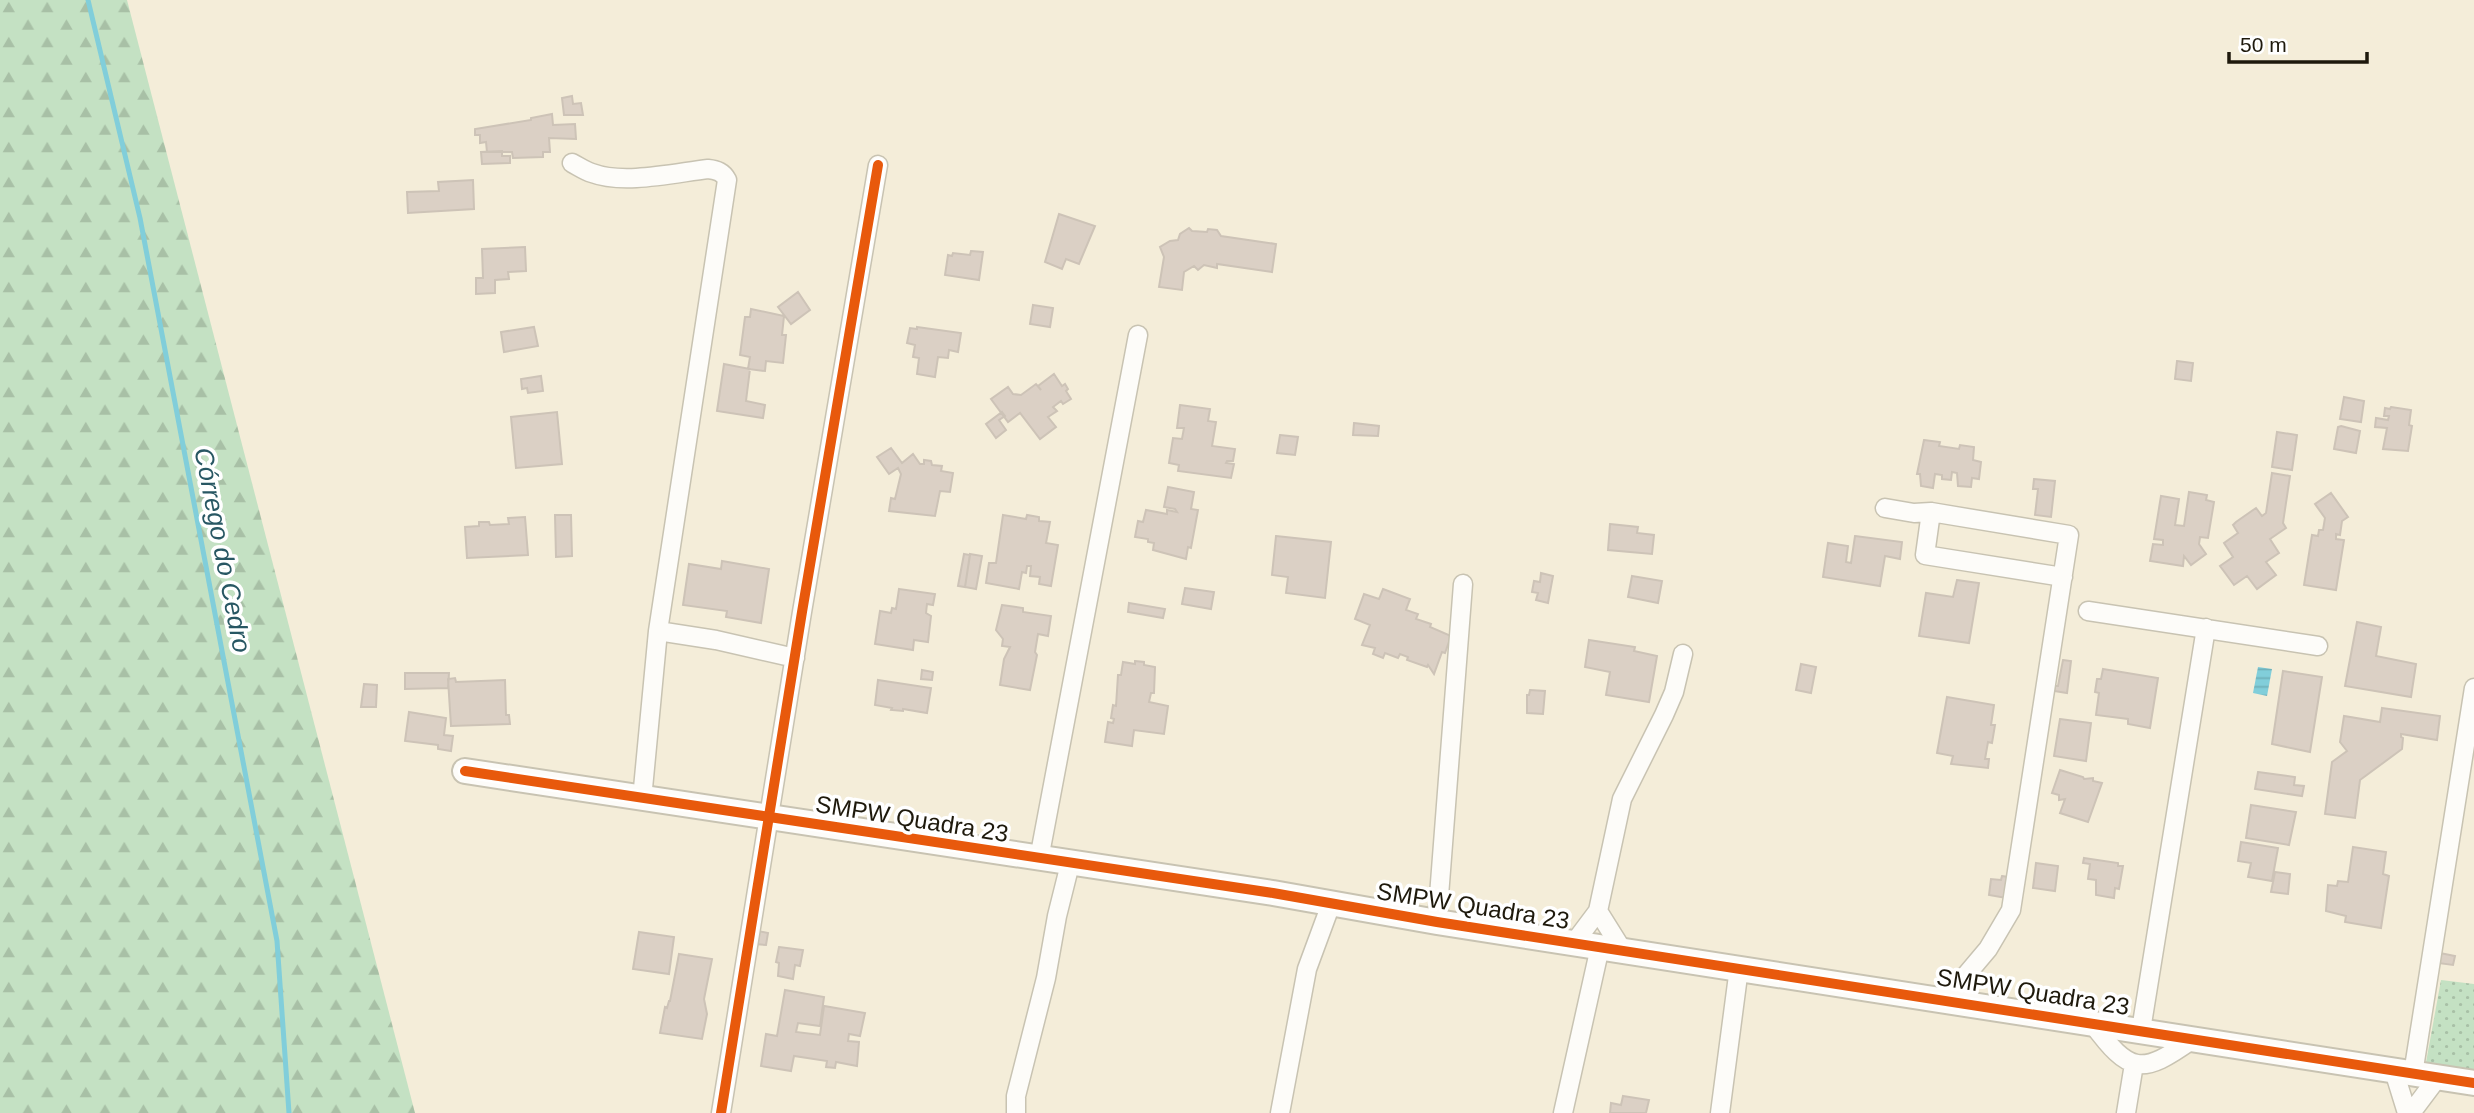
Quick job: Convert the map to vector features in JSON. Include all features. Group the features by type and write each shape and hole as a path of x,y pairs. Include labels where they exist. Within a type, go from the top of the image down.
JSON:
{"street":[{"path":"572,163 592,173 609,177 708,169 717,170 727,180 658,631 642,799"},
{"path":"721,1113 749,929 770,818 878,165"},
{"path":"1039,859 1138,335"},
{"path":"1885,508 1914,513 1931,512 2069,535 2011,910 1988,949 1945,1000"},
{"path":"1931,512 1925,555 2063,577"},
{"path":"1437,922 1463,584"},
{"path":"2088,611 2318,646"},
{"path":"2141,1030 2206,628"},
{"path":"658,631 716,640 795,658"},
{"path":"1574,943 1598,911 1622,799 1674,692 1683,654"},
{"path":"2409,1113 2404,1072 2474,688"},
{"name":"SMPW Quadra 23","path":"465,771 1260,891 1437,922 2474,1083"},
{"path":"1016,1113 1016,1096 1046,978 1070,864"},
{"path":"1280,1113 1307,969 1331,904"},
{"path":"1563,1113 1612,949 1598,911"},
{"path":"1720,1113 1740,968"},
{"path":"2092,1023 2118,1056 2134,1064 2151,1064 2162,1060 2193,1039"},
{"path":"2126,1113 2134,1064"},
{"path":"2409,1113 2438,1077"}],"green space":[{"path":"0,0 127,0 415,1113 0,1113"},
{"path":"2441,980 2474,984 2474,1076 2425,1068"}],"water":[{"path":"2258,667 2272,669 2267,696 2253,693"}],"building":[{"path":"572,96 573,104 581,103 583,115 564,115 562,98"},
{"path":"552,114 553,125 575,124 576,139 549,138 550,152 543,152 543,157 513,158 512,152 487,152 486,142 480,143 480,135 475,135 475,129"},
{"path":"502,151 502,156 510,156 510,163 482,164 481,152"},
{"path":"473,180 474,209 408,213 407,192 439,191 438,182"},
{"path":"1059,214 1095,226 1079,264 1066,259 1062,269 1045,262"},
{"path":"1189,228 1192,231 1217,230 1221,236 1276,244 1272,272 1217,264 1217,268 1204,265 1198,270 1194,266 1184,272 1182,290 1159,287 1164,257 1160,247 1178,240 1180,234"},
{"path":"525,247 526,271 508,272 509,279 495,280 495,293 476,294 476,278 483,278 482,249"},
{"path":"971,251 983,252 979,280 945,275 948,255 970,255"},
{"path":"798,292 810,310 791,324 778,307"},
{"path":"1033,305 1053,308 1050,327 1030,324"},
{"path":"751,309 784,316 782,335 786,335 783,363 766,361 765,371 748,369 750,357 740,355 745,317 750,317"},
{"path":"534,327 538,346 504,352 501,332"},
{"path":"910,328 961,333 958,352 949,350 948,358 938,357 935,377 917,374 919,358 913,357 915,345 907,343"},
{"path":"2177,361 2193,363 2191,381 2175,379"},
{"path":"724,364 750,369 746,401 765,405 763,418 717,411"},
{"path":"1054,374 1062,386 1065,384 1071,399 1063,404 1061,401 1053,407 1057,411 1048,417 1056,427 1040,439 1020,413 1008,422 991,399 1008,387 1013,394 1021,395 1036,384 1041,390 1038,386"},
{"path":"541,376 543,391 528,393 527,388 522,389 521,379"},
{"path":"2344,397 2364,401 2361,422 2340,419"},
{"path":"1180,405 1210,409 1208,421 1216,422 1212,446 1235,449 1233,461 1226,463 1234,464 1231,478 1178,471 1179,465 1169,463 1173,438 1182,439 1184,428 1177,428"},
{"path":"2385,408 2411,410 2409,425 2412,426 2408,451 2383,449 2387,428 2375,427 2376,418 2388,420 2389,416 2384,416"},
{"path":"557,412 562,464 516,468 511,417"},
{"path":"1002,412 1005,416 999,420 1006,430 996,438 986,424"},
{"path":"1354,423 1379,426 1378,436 1353,435"},
{"path":"2338,427 2360,431 2356,453 2334,449"},
{"path":"2277,432 2297,435 2292,470 2272,467"},
{"path":"1280,435 1298,437 1295,455 1277,453"},
{"path":"1924,440 1959,449 1960,445 1974,447 1973,460 1981,462 1979,479 1972,478 1971,487 1958,486 1957,473 1952,472 1951,480 1942,479 1942,475 1935,474 1933,488 1921,486 1920,474 1917,474"},
{"path":"891,448 902,463 913,454 920,464 924,464 924,460 931,461 932,465 942,466 941,471 953,473 950,492 940,491 935,516 889,511 891,498 895,499 901,474 898,468 889,474 877,457"},
{"path":"2272,473 2290,476 2283,523 2286,528 2270,539 2279,553 2266,562 2276,575 2257,589 2247,576 2234,585 2220,566 2233,557 2224,543 2238,533 2233,525 2236,522 2256,508 2262,516 2266,513"},
{"path":"2034,479 2055,481 2051,517 2035,515 2038,489 2033,489"},
{"path":"1168,487 1194,492 1191,509 1198,510 1191,548 1188,547 1186,559 1153,550 1154,543 1135,537 1138,521 1143,522 1146,510 1167,514 1167,510 1177,512 1164,507"},
{"path":"2189,492 2207,495 2206,500 2214,502 2208,538 2200,537 2199,544 2206,554 2191,565 2184,556 2183,566 2150,561 2153,544 2163,545 2163,540 2154,539 2161,496 2179,499 2175,525 2184,526"},
{"path":"2331,493 2348,517 2342,521 2340,535 2336,534 2336,539 2344,540 2336,590 2304,585 2312,535 2318,536 2319,530 2323,530 2325,518 2315,504"},
{"path":"555,515 571,515 572,556 556,557"},
{"path":"1003,515 1026,519 1027,515 1039,517 1039,521 1050,522 1046,543 1058,545 1051,586 1039,584 1040,577 1030,576 1031,566 1027,566 1026,573 1022,572 1019,589 986,583 989,563 996,563"},
{"path":"525,517 528,555 467,558 465,527 479,526 479,522 489,522 490,525 509,524 508,518"},
{"path":"1610,524 1638,527 1637,533 1654,535 1652,554 1608,550"},
{"path":"1276,536 1331,542 1325,598 1286,593 1288,577 1272,575"},
{"path":"1855,536 1902,542 1900,559 1885,556 1880,586 1823,577 1828,543 1848,546 1846,562 1851,563"},
{"path":"964,554 970,555 965,587 958,586"},
{"path":"970,554 982,556 976,589 965,587"},
{"path":"722,561 769,569 761,623 726,617 727,611 683,605 689,564 721,569"},
{"path":"1541,573 1553,576 1548,603 1536,600 1538,593 1532,592 1534,581 1540,582"},
{"path":"1632,576 1662,581 1658,603 1628,597"},
{"path":"1957,580 1979,583 1969,643 1919,636 1926,593 1953,597"},
{"path":"1185,588 1214,592 1211,609 1182,604"},
{"path":"899,589 935,594 933,605 927,604 926,613 931,616 928,642 914,640 913,650 875,644 880,611 891,613 892,608 896,609"},
{"path":"1383,589 1410,599 1406,610 1418,614 1416,619 1451,636 1434,674 1428,665 1427,667 1407,660 1408,657 1400,654 1398,658 1385,653 1383,658 1373,654 1375,648 1362,645 1370,625 1355,619 1364,594 1379,599"},
{"path":"1129,603 1165,609 1163,618 1128,612"},
{"path":"1002,605 1023,608 1023,612 1051,616 1048,636 1038,634 1030,690 1000,685 1004,659 1010,647 1002,646 1003,639 996,630"},
{"path":"2357,622 2381,627 2376,656 2416,664 2411,697 2345,686"},
{"path":"1589,640 1635,647 1634,651 1657,656 1649,702 1606,695 1610,672 1585,667"},
{"path":"2063,660 2071,661 2067,693 2054,691 2055,686 2058,686"},
{"path":"1135,661 1155,667 1154,693 1151,693 1149,702 1168,706 1164,734 1134,730 1132,746 1105,742 1108,722 1113,723 1114,719 1111,718 1113,705 1116,706 1118,675 1121,675 1123,662 1135,664"},
{"path":"1801,664 1816,667 1811,693 1796,690"},
{"path":"2103,669 2158,678 2150,728 2128,724 2128,719 2096,715 2099,693 2095,692 2097,679 2101,679"},
{"path":"922,670 933,672 932,680 921,679"},
{"path":"2283,671 2322,677 2310,752 2272,744"},
{"path":"405,673 449,673 448,688 405,689"},
{"path":"455,678 456,682 505,680 506,715 509,715 510,724 451,726 448,679"},
{"path":"878,680 931,688 927,713 891,710 892,708 875,705"},
{"path":"364,684 377,685 376,707 361,707"},
{"path":"1530,690 1545,691 1543,714 1527,713 1527,695"},
{"path":"1947,697 1994,705 1992,743 1988,742 1985,759 1989,759 1988,768 1951,764 1953,756 1937,753"},
{"path":"2382,708 2440,716 2437,740 2401,734 2402,749 2360,780 2355,818 2325,814 2332,762 2347,751 2340,742 2344,716 2380,722"},
{"path":"409,712 446,718 444,735 453,736 451,751 438,749 438,745 405,741"},
{"path":"2060,719 2091,723 2086,761 2054,756"},
{"path":"2060,770 2084,779 2093,778 2093,781 2102,783 2088,822 2060,813 2065,799 2059,800 2059,795 2052,793"},
{"path":"2258,772 2295,777 2294,785 2304,786 2302,796 2255,789"},
{"path":"2251,805 2296,812 2289,845 2246,838"},
{"path":"2241,842 2278,848 2272,881 2248,877 2251,863 2238,861"},
{"path":"2353,847 2386,852 2383,874 2389,876 2381,928 2345,922 2346,916 2326,911 2328,885 2337,886 2338,881 2348,882"},
{"path":"2084,858 2123,866 2119,889 2115,888 2114,898 2096,895 2096,880 2088,879 2090,864 2083,863"},
{"path":"2036,863 2058,866 2055,891 2033,888"},
{"path":"2275,872 2290,874 2288,894 2271,892"},
{"path":"2002,876 2022,879 2018,900 1989,895 1991,879 2001,880"},
{"path":"758,931 768,933 766,945 755,944"},
{"path":"639,932 674,937 669,974 633,969"},
{"path":"779,947 803,950 800,966 795,965 793,979 778,976 779,963 776,962"},
{"path":"2440,953 2455,956 2453,965 2438,963"},
{"path":"679,954 712,959 704,999 707,1014 702,1039 660,1033 665,1007 667,1008 670,1001"},
{"path":"785,990 824,997 820,1026 798,1023 796,1032 820,1035 824,1006 865,1013 860,1036 849,1034 848,1041 859,1042 857,1066 836,1062 835,1068 826,1067 827,1061 794,1056 791,1071 761,1066 766,1034 777,1036"},
{"path":"1623,1096 1649,1100 1646,1113 1610,1113 1611,1103 1621,1105"}],"waterway":[{"name":"Córrego do Cedro","path":"88,0 140,218 277,941 289,1113"}],"cycle path":[{"path":"721,1113 878,165"},
{"path":"465,771 1273,893 1437,922 2474,1083"}]}
